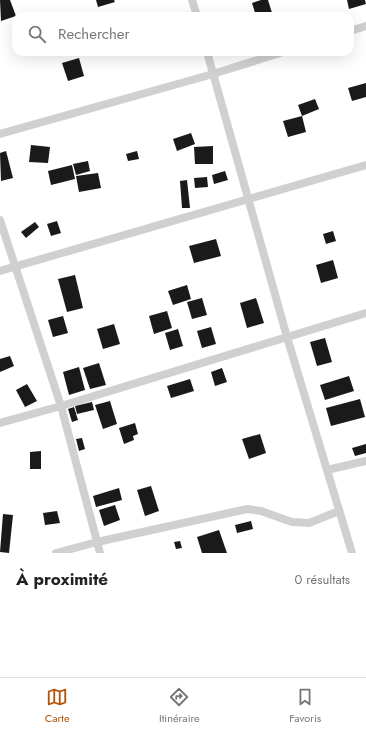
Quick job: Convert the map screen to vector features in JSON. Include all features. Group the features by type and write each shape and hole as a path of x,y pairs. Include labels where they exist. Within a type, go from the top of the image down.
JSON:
{"street":[{"path":"192,0 196,12"},
{"path":"354,30 366,26"},
{"path":"208,56 250,199 287,337 352,553"},
{"path":"0,134 214,74 270,56"},
{"path":"0,271 366,165"},
{"path":"0,220 61,406 100,553"},
{"path":"0,423 61,406 366,313"},
{"path":"327,470 366,461"},
{"path":"56,553 97,542 246,509 262,510 292,522 309,523 339,511"}],"building":[{"path":"0,0 10,0 14,12 12,12 12,17 1,21"},
{"path":"96,0 114,0 115,2 98,7"},
{"path":"261,0 268,0 272,12 255,12 252,3"},
{"path":"347,0 365,0 366,4 349,9"},
{"path":"79,58 84,76 68,81 62,63"},
{"path":"366,83 366,97 352,101 348,88"},
{"path":"315,99 319,109 302,116 298,105"},
{"path":"302,116 306,132 288,137 283,121"},
{"path":"191,133 195,144 177,151 173,139"},
{"path":"31,145 50,147 48,163 29,162"},
{"path":"213,146 213,164 195,164 194,147"},
{"path":"6,151 13,178 1,181 0,153"},
{"path":"137,151 139,159 128,161 126,154"},
{"path":"88,161 90,171 76,175 73,164"},
{"path":"72,165 75,179 51,185 48,171"},
{"path":"225,171 228,180 214,184 212,175"},
{"path":"98,173 101,188 79,192 76,176"},
{"path":"207,177 208,187 195,188 194,178"},
{"path":"187,180 190,208 182,208 180,181"},
{"path":"57,221 61,233 51,236 47,224"},
{"path":"35,222 39,227 26,238 21,232"},
{"path":"333,231 336,241 326,244 323,234"},
{"path":"216,239 221,256 194,263 189,246"},
{"path":"333,260 338,278 321,283 316,265"},
{"path":"75,275 83,308 67,312 58,279"},
{"path":"187,285 191,299 173,305 168,291"},
{"path":"202,298 207,315 192,319 187,302"},
{"path":"256,298 264,323 247,328 240,303"},
{"path":"167,311 172,328 154,334 149,316"},
{"path":"63,316 68,333 53,337 48,320"},
{"path":"114,324 120,344 103,349 97,329"},
{"path":"211,327 216,344 202,348 197,331"},
{"path":"178,329 183,346 170,350 165,333"},
{"path":"325,338 332,362 317,366 310,342"},
{"path":"10,356 14,366 0,372 0,359"},
{"path":"99,363 106,385 90,389 83,368"},
{"path":"79,367 85,390 69,395 63,372"},
{"path":"222,368 227,382 215,386 211,372"},
{"path":"349,376 354,391 325,400 320,385"},
{"path":"190,379 194,391 171,398 167,386"},
{"path":"27,384 37,401 25,407 16,390"},
{"path":"360,399 365,417 331,426 326,408"},
{"path":"110,401 117,424 103,429 95,405"},
{"path":"92,402 94,410 77,414 75,406"},
{"path":"74,407 78,420 72,422 68,409"},
{"path":"135,423 138,434 133,436 134,440 124,444 119,428"},
{"path":"260,434 266,453 249,459 242,439"},
{"path":"82,438 85,449 79,451 76,439"},
{"path":"366,444 366,453 355,456 352,448"},
{"path":"41,451 41,469 30,469 30,452"},
{"path":"151,486 159,511 145,516 137,490"},
{"path":"119,488 122,500 96,507 93,496"},
{"path":"115,505 120,520 104,526 99,510"},
{"path":"57,511 60,523 45,525 43,513"},
{"path":"3,514 13,515 9,553 0,552"},
{"path":"251,521 253,529 237,533 235,525"},
{"path":"219,530 227,553 202,553 197,537"},
{"path":"180,541 182,548 176,549 174,542"}]}
